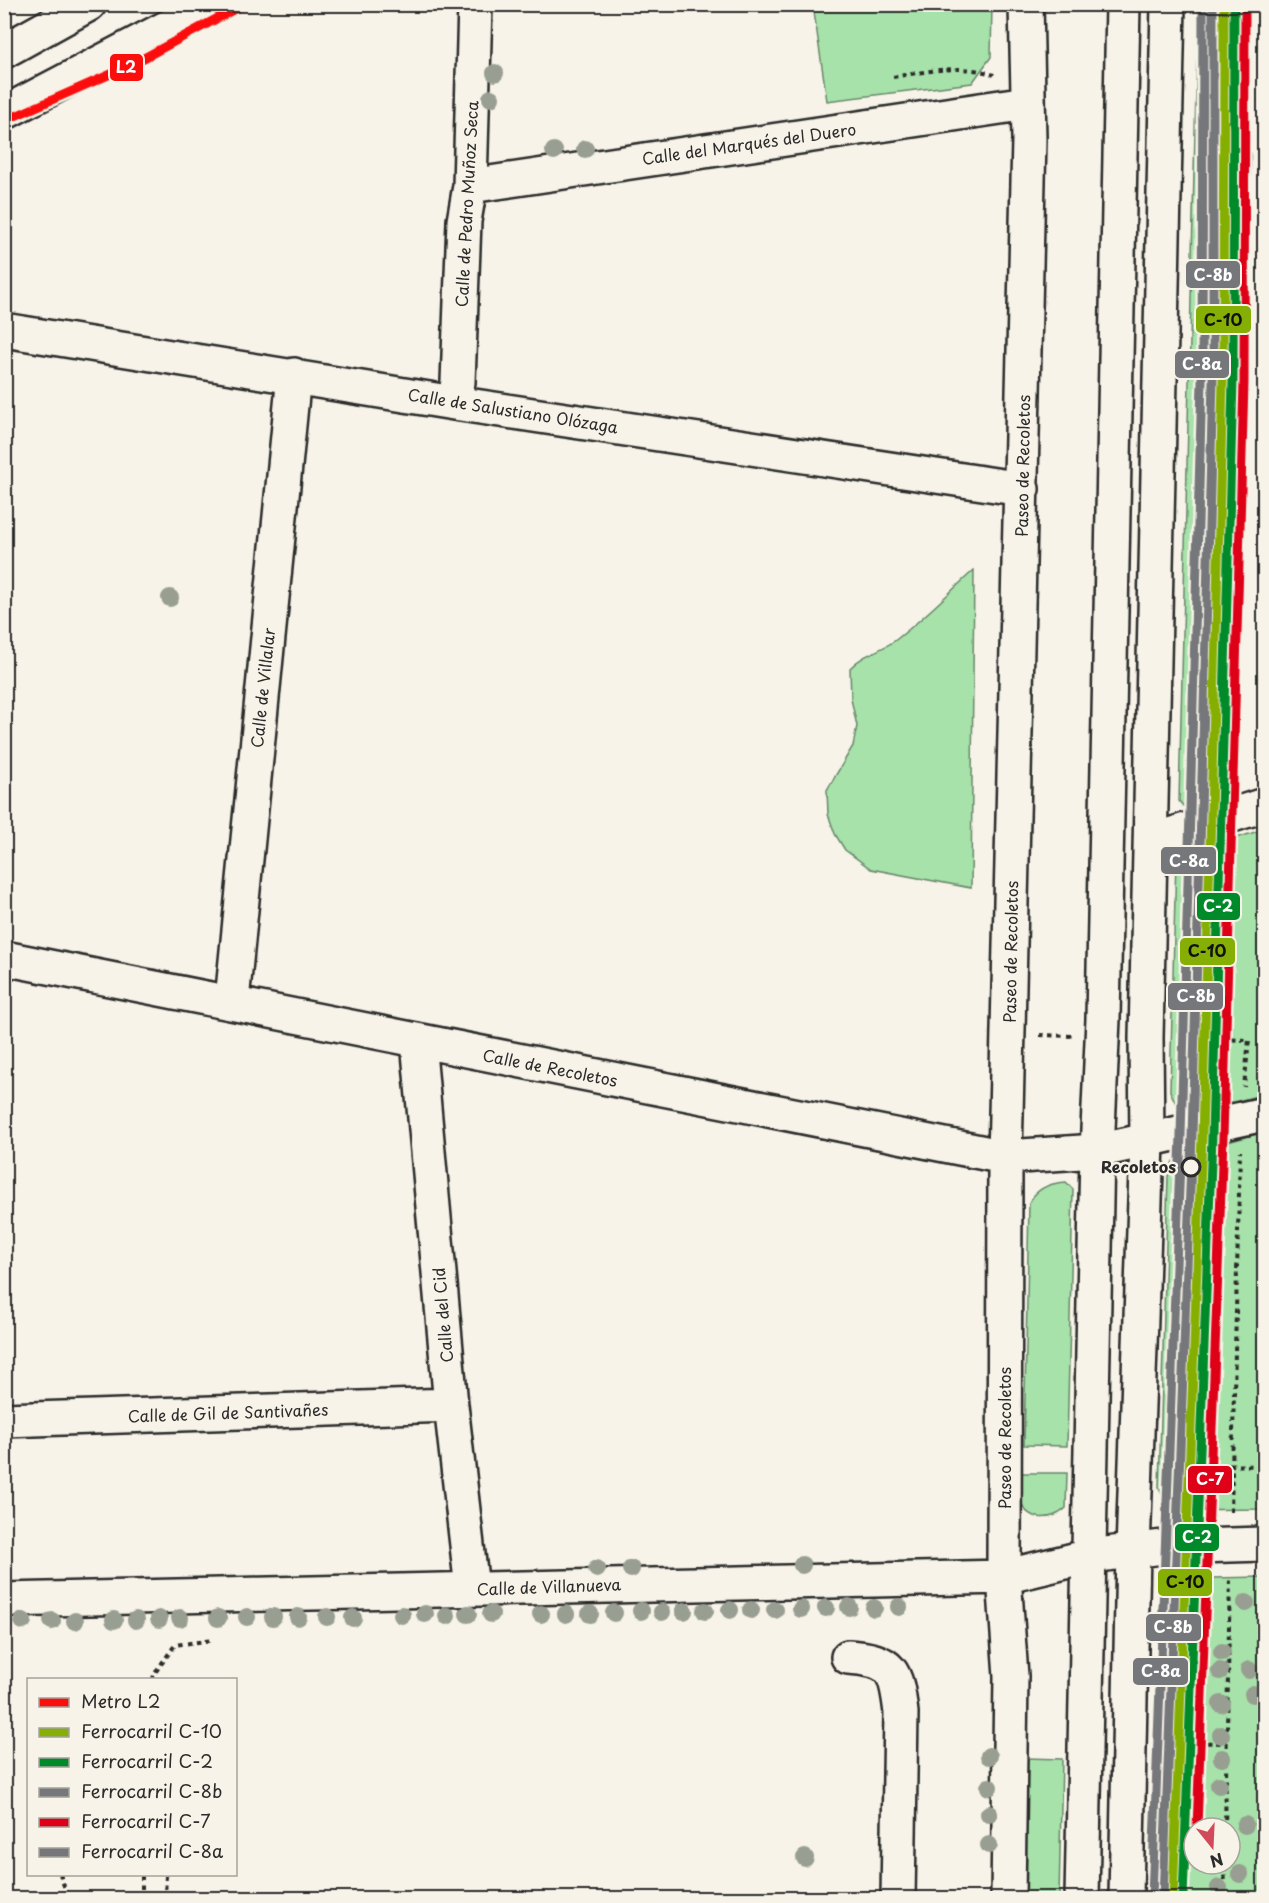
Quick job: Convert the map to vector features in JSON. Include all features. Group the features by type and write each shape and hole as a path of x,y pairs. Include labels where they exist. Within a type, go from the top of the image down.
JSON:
{"main road":[{"path":"4,51 89,4"},
{"path":"4,113 212,4"},
{"name":"Calle de Pedro Muñoz Seca","path":"454,403 458,381 464,221 470,186 475,4"},
{"name":"Paseo de Recoletos","path":"1008,1899 1011,1676 1004,1578 1005,1157 1029,140 1026,4"},
{"path":"1082,1899 1097,1151 1103,1028 1123,4"},
{"path":"1126,1899 1133,1551 1147,1142 1146,1038 1152,841 1168,4"},
{"name":"Calle del Marqués del Duero","path":"470,186 1027,90"},
{"name":"Calle de Salustiano Olózaga","path":"4,330 294,375 454,403 1022,489"},
{"name":"Calle de Villalar","path":"232,1001 294,375"},
{"path":"1152,841 1264,805"},
{"name":"Calle de Recoletos","path":"4,958 232,1001 418,1041 1005,1157 1097,1151 1147,1142 1253,1117"},
{"name":"Calle del Cid","path":"418,1041 451,1405 472,1589"},
{"name":"Calle de Gil de Santivañes","path":"4,1420 451,1405"},
{"name":"Calle de Villanueva","path":"4,1600 1004,1578 1090,1556 1230,1544 1264,1544"},
{"path":"848,1657 873,1659 888,1667 898,1691 901,1713 898,1899"}],"path":[{"path":"893,77 937,70 982,70 1027,90"},
{"path":"1226,1816 1230,1544 1253,1117 1249,1040"},
{"path":"1160,1464 1264,1466"},
{"path":"153,1678 176,1645 213,1640"},
{"path":"60,1876 68,1899"},
{"path":"142,1876 142,1899"},
{"path":"165,1899 166,1876"},
{"path":"1224,1899 1225,1876"}],"green space":[{"path":"813,5 992,5 991,57 972,83 827,101"},
{"path":"1198,5 1249,5 1250,136 1243,137 1243,153 1251,153 1249,227 1241,227 1241,243 1246,243 1247,278 1241,279 1241,291 1248,291 1247,307 1237,307 1236,324 1249,325 1243,514 1235,514 1235,525 1243,526 1238,676 1231,677 1231,695 1238,695 1236,789 1185,808 1179,801"},
{"path":"974,570 971,888 871,869 845,850 835,834 828,814 827,790 853,746 857,726 851,699 850,668 861,659 897,639"},
{"path":"1264,829 1264,1094 1190,1114 1178,1108 1170,1091 1176,858"},
{"path":"1264,1132 1264,1509 1174,1510 1164,1502 1159,1487 1168,1176 1173,1161 1185,1154"},
{"path":"1066,1182 1073,1189 1067,1446 1024,1445 1029,1204 1035,1194 1044,1188"},
{"path":"1022,1473 1067,1473 1066,1508 1060,1513 1046,1517 1027,1512 1021,1498"},
{"path":"1264,1577 1264,1898 1151,1898 1159,1579"},
{"path":"1025,1758 1062,1759 1059,1898 1021,1898"}],"metro line":[{"name":"L2","path":"4,121 129,66 244,4"}],"rail line":[{"name":"C-8a","path":"1152,1897 1181,1135 1202,381 1203,4"},
{"name":"C-8b","path":"1163,1898 1192,1136 1213,381 1213,4"},
{"name":"C-10","path":"1173,1898 1202,1136 1223,381 1224,4"},
{"name":"C-2","path":"1183,1898 1212,1136 1233,381 1234,4"},
{"name":"C-7","path":"1197,1816 1223,1137 1244,382 1245,4"}],"place":[{"name":"Recoletos","path":"1191,1167"}]}
